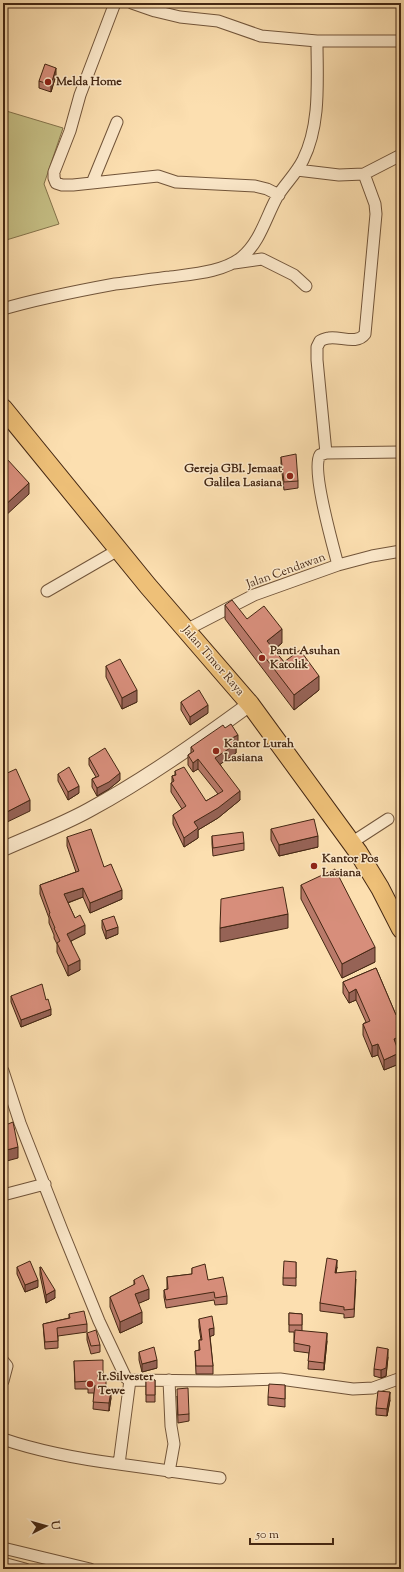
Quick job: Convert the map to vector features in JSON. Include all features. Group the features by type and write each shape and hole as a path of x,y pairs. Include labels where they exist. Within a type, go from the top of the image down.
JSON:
{"highway":[{"name":"Jalan Timor Raya","path":"3,408 118,550 250,704 351,843 380,888 401,929"}],"street":[{"path":"115,3 80,95 70,131 54,172 56,183 62,185 92,183 158,176 176,182 255,186 279,195"},
{"path":"132,3 157,7 180,18 218,21 261,36 317,41 401,42"},
{"path":"232,264 243,256 253,243 264,226 283,187 297,170 308,149 314,128 316,106 317,41"},
{"path":"92,183 117,122"},
{"path":"297,170 339,175 364,174 401,155"},
{"path":"326,453 317,347 320,341 329,337 350,339 363,337 367,327 370,266 376,214 375,204 364,174"},
{"path":"3,309 38,299 67,293 124,283 195,274 232,264 262,259 294,275 306,286"},
{"path":"338,565 324,507 318,471 318,458 320,455 326,453 401,452"},
{"path":"47,592 118,550"},
{"name":"Jalan Cendawan","path":"186,630 254,595 338,565 372,556 401,552"},
{"path":"3,849 53,827 111,797 157,770 250,704"},
{"path":"351,843 388,819"},
{"path":"3,1071 20,1123 99,1321 124,1375 130,1380 280,1379 353,1390 373,1388 401,1378"},
{"path":"9,1126 20,1123"},
{"path":"3,1195 45,1184"},
{"path":"3,1361 7,1366 3,1381"},
{"path":"119,1464 130,1380"},
{"path":"168,1472 174,1444 171,1426 169,1380"},
{"path":"3,1439 75,1458 220,1478"},
{"path":"3,1548 90,1569"},
{"path":"3,1563 25,1569"}],"shaded area":[{"path":"3,110 63,128 44,184 59,224 3,241"}],"building":[{"path":"45,64 56,68 51,85 39,81"},
{"name":"Gereja GBI. Jemaat Galilea Lasiana","path":"296,454 298,481 284,482 281,457"},
{"path":"7,459 29,483 3,507 3,463"},
{"path":"232,600 247,619 264,606 282,629 267,641 284,662 300,650 319,676 294,695 225,605"},
{"path":"120,659 137,690 122,698 106,666"},
{"path":"199,690 208,705 190,717 181,702"},
{"path":"231,724 238,735 232,738 236,744 215,758 240,791 218,808 194,822 198,828 184,838 173,815 186,806 171,783 174,781 172,776 176,775 175,771 184,767 206,801 223,791 198,759 193,763 188,755 194,751 191,747 223,725 225,728"},
{"path":"105,748 120,773 109,782 97,788 92,779 99,776 89,758"},
{"path":"69,767 79,786 68,792 58,774"},
{"path":"16,769 30,800 3,814 3,775"},
{"path":"314,819 318,836 279,845 271,829"},
{"path":"91,829 104,867 111,864 122,890 90,903 83,888 64,894 75,918 80,915 85,925 67,934 80,960 68,966 57,943 60,941 49,914 50,913 40,885 79,871 67,837"},
{"path":"243,832 244,843 213,848 212,836"},
{"path":"335,869 375,947 342,964 301,885"},
{"path":"283,887 288,914 220,928 221,899"},
{"path":"114,916 118,927 106,931 102,920"},
{"path":"376,968 396,1015 401,1014 401,1036 394,1039 399,1053 384,1060 378,1044 372,1046 363,1024 370,1021 356,989 349,993 343,982"},
{"path":"42,984 46,1000 48,999 51,1009 21,1020 11,996"},
{"path":"3,1089 7,1097 3,1099"},
{"path":"13,1122 18,1147 3,1151 3,1126"},
{"path":"401,1151 401,1175 399,1175 397,1152"},
{"path":"327,1258 337,1260 335,1273 356,1271 354,1309 344,1310 344,1307 320,1303"},
{"path":"30,1261 38,1280 25,1285 17,1267"},
{"path":"284,1261 296,1262 296,1278 283,1278"},
{"path":"205,1264 208,1280 223,1277 227,1296 215,1298 214,1292 166,1300 164,1290 168,1289 167,1277 192,1274 192,1268"},
{"path":"40,1267 55,1290 46,1295"},
{"path":"143,1275 149,1289 135,1294 142,1312 120,1322 110,1297 135,1284 134,1280"},
{"path":"84,1311 87,1324 57,1328 58,1341 45,1342 43,1324 70,1318 69,1314"},
{"path":"289,1313 302,1314 302,1325 289,1325"},
{"path":"212,1316 214,1328 209,1329 213,1366 196,1366 195,1351 200,1350 199,1340 202,1340 199,1319"},
{"path":"96,1330 100,1345 91,1346 87,1333"},
{"path":"295,1330 327,1333 324,1363 308,1361 310,1346 294,1343"},
{"path":"154,1347 157,1360 142,1364 139,1352"},
{"path":"377,1347 388,1349 386,1368 381,1370 374,1369"},
{"path":"103,1360 103,1374 97,1376 106,1376 106,1390 111,1391 109,1403 93,1402 95,1385 88,1385 88,1381 75,1382 74,1361"},
{"path":"146,1380 155,1380 155,1395 146,1395"},
{"path":"269,1384 285,1385 285,1399 268,1397"},
{"path":"188,1388 189,1414 178,1415 177,1389"},
{"path":"378,1391 390,1392 387,1409 376,1408"}],"place":[{"name":"Melda Home","path":"48,82"},
{"name":"Gereja GBI. Jemaat Galilea Lasiana","path":"290,476"},
{"name":"Panti Asuhan Katolik","path":"262,658"},
{"name":"Kantor Lurah Lasiana","path":"216,751"},
{"name":"Kantor Pos Lasiana","path":"314,866"},
{"name":"Ir.Silvester Tewe","path":"90,1384"}]}
